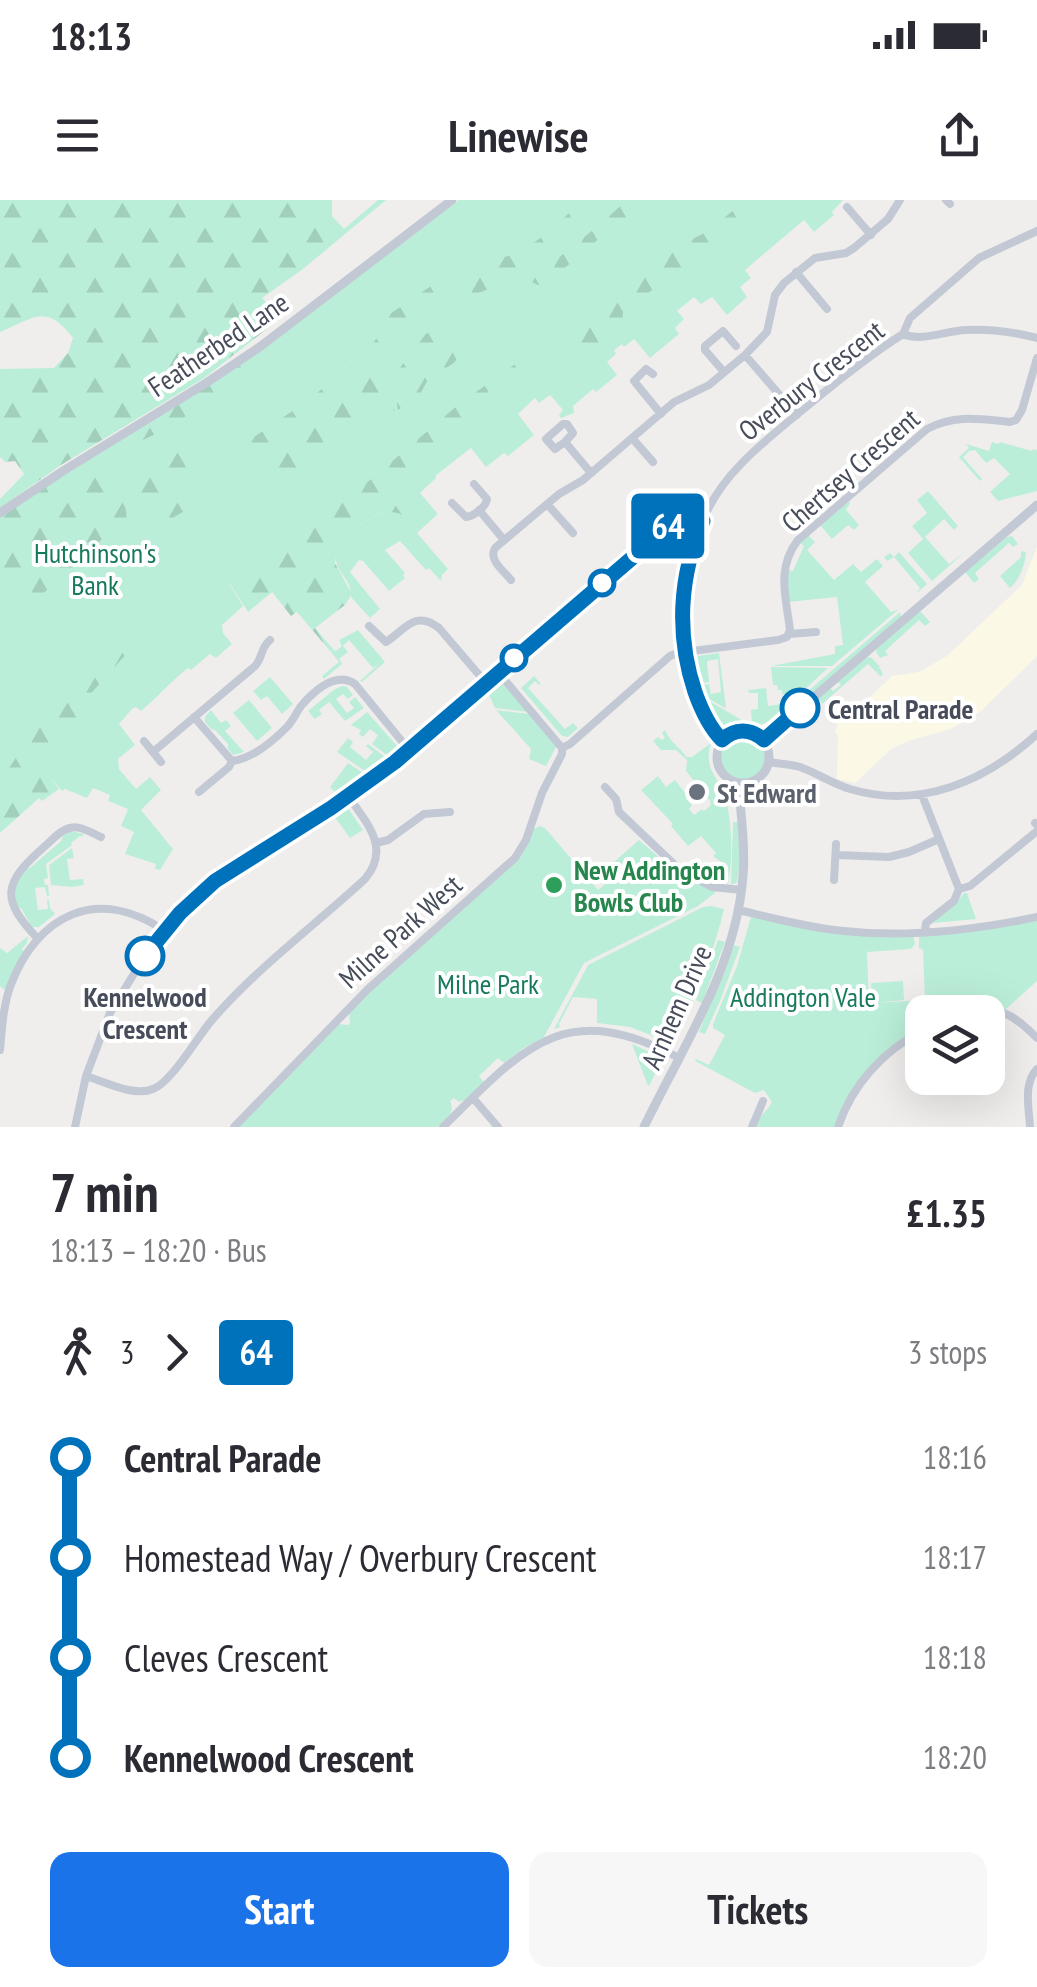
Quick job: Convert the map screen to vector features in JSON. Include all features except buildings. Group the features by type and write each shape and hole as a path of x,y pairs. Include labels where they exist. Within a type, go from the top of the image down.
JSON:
{"street":[{"name":"Featherbed Lane","path":"0,514 260,346 452,200"},
{"path":"511,580 492,556 493,550 679,399 703,389 746,354 767,332 777,292 796,272 817,256 848,252 888,220 900,200"},
{"path":"848,207 871,234"},
{"path":"903,334 910,318 979,258 1036,228"},
{"path":"796,272 827,309"},
{"name":"Overbury Crescent","path":"722,740 692,683 682,620 684,587 703,521 738,466 853,368 903,334 916,338 984,330 1037,338"},
{"path":"724,372 704,347 722,331 736,346"},
{"path":"746,354 797,414"},
{"name":"Chertsey Crescent","path":"789,634 783,574 788,554 798,540 926,429 962,418 1016,420 1037,358"},
{"path":"653,374 646,368 634,382 661,414"},
{"path":"632,438 652,462"},
{"path":"565,442 592,472"},
{"path":"452,503 468,518 486,504 487,499 474,484"},
{"path":"547,504 572,533"},
{"path":"764,740 1037,505"},
{"path":"478,510 504,540"},
{"path":"76,1127 86,1076 115,1004 140,963 187,906 215,881 348,796 409,750 682,515 703,521"},
{"path":"369,626 386,642 413,622 433,622 486,682"},
{"path":"498,672 562,748 670,656 816,632"},
{"path":"152,752 255,666 262,647 270,640"},
{"path":"232,761 256,752 288,726 304,703 326,684 341,678 356,684 409,750"},
{"path":"194,717 232,761"},
{"path":"745,731 764,740 769,762 759,778 740,783 728,779 718,767 722,740 745,731"},
{"path":"769,762 798,766 865,793 922,795 984,774 1037,734"},
{"path":"144,741 161,762"},
{"name":"Milne Park West","path":"234,1127 361,996 515,858 528,836 562,748"},
{"path":"199,792 232,761"},
{"name":"Arnhem Drive","path":"644,1127 713,988 738,910 744,852 740,783"},
{"path":"605,787 617,802 619,812 679,870 712,886 742,890"},
{"path":"922,795 959,889 954,901 926,924 925,931"},
{"path":"86,1076 140,1091 160,1086 239,991 365,879 376,862 376,843 371,828 348,796"},
{"path":"376,843 424,814 450,812"},
{"path":"959,889 968,887 1036,826"},
{"path":"38,939 13,908 10,891 17,873 66,829 76,827 101,837"},
{"path":"834,880 836,849 889,857 940,839"},
{"path":"0,1050 4,1012 23,960 38,939 67,916 96,908 114,908 133,913 165,931"},
{"path":"738,910 834,930 875,933 984,926 1037,917"},
{"path":"1005,1013 1037,1038"},
{"path":"442,1127 523,1052 571,1033 625,1034 680,1058"},
{"path":"838,1127 848,1103 869,1072 905,1042"},
{"path":"1030,1127 1028,1081 1037,1069"},
{"path":"472,1098 498,1127"},
{"path":"752,1127 763,1101"}],"shaded area":[{"path":"1037,547 1037,656 980,712 948,730 891,749 855,783 837,779 838,723 892,676 919,672 947,656 1022,585"}],"green space":[{"path":"0,200 332,200 332,216 344,229 378,200 386,200 262,298 281,318 204,378 61,465 0,508 0,499 24,474 15,461 5,462 0,457 0,369 54,368 68,353 73,338 47,317 0,332"},
{"name":"Hutchinson's Bank","path":"459,200 843,200 832,212 834,215 814,232 804,220 745,270 751,278 740,287 747,297 727,315 712,297 701,304 694,297 677,311 684,319 675,328 679,334 650,358 634,339 614,350 616,354 607,362 617,375 573,406 574,413 561,418 563,410 550,395 539,403 535,398 518,414 534,435 508,456 504,453 486,467 471,448 435,476 420,493 438,514 417,533 448,569 441,581 400,541 385,550 405,578 389,591 363,561 359,560 350,572 380,609 370,618 351,597 336,561 338,543 374,517 399,512 380,486 230,585 243,606 222,625 232,644 216,658 210,654 191,670 188,668 141,711 133,708 119,724 135,745 118,759 119,769 136,789 150,777 161,790 141,810 173,849 160,870 155,869 156,864 125,854 134,832 121,826 128,809 108,801 110,795 93,788 87,798 62,791 42,768 0,818 0,518 81,462 262,349"},
{"path":"584,200 617,200 526,273 474,295 420,308 410,315 382,360 370,355 390,314 431,286 459,282 521,251"},
{"path":"627,200 649,200 613,228 605,220"},
{"path":"746,200 772,200 623,312 622,329 609,344 599,349 570,346 382,485 402,515 377,515 338,543 335,563 352,594 345,605 315,628 334,650 331,652 297,612 291,616 272,592 248,612 230,584 303,533 458,405 662,255 708,231"},
{"path":"594,229 601,237 553,278 538,285 530,281"},
{"path":"364,274 359,287 345,301 222,392 148,437 118,450 97,452 262,349"},
{"path":"437,325 442,337 460,354 452,364 431,376 417,397 398,410 396,399 386,386"},
{"path":"361,359 395,411 380,408 365,413 307,465 291,472 269,469 242,445 300,406"},
{"path":"992,442 1037,450 1037,491 998,501 990,492 1010,474 994,458 986,463 975,450 969,451 963,457 980,481 959,457 969,448 966,444 989,451"},
{"path":"181,445 225,450 139,506 120,481 160,453"},
{"path":"92,455 122,498 125,526 102,539 31,604 0,601 0,518"},
{"path":"180,489 192,508 172,519 157,537 144,513"},
{"path":"928,491 958,526 954,530 944,519 925,537 949,564 966,551 932,581 908,553 923,539 912,526 927,513 917,500"},
{"path":"848,501 846,510 859,525 854,530 848,525 832,539 820,525"},
{"path":"808,535 815,542 807,550 834,580 853,564 861,572 877,559 883,566 865,582 891,612 899,609 832,666 771,666 835,654 835,646 843,645 837,597 788,602 787,570 793,571 804,546 799,542"},
{"path":"1012,536 1018,544 1013,547 1009,543 975,573 979,579 974,583 965,572"},
{"path":"1021,551 1026,552 1023,567 1010,588 1000,576 1021,557"},
{"path":"899,552 927,584 916,594 920,588 894,557"},
{"path":"920,611 930,622 925,626 919,620 885,651 888,655 880,658 877,648"},
{"path":"900,612 901,617 810,695 807,692"},
{"path":"146,613 163,613 85,700 65,683 71,674 102,657 122,625"},
{"path":"358,630 385,662 360,681 379,664 373,668 349,640 343,646 348,652 339,659 342,664 324,679 322,676 339,662 331,652 342,646 339,640"},
{"path":"719,653 725,708 704,696 701,685 709,684 711,694 721,692 718,659 707,661 709,682 700,683 694,661 698,656"},
{"path":"867,657 880,667 877,669 883,675 868,664 822,704 818,700 820,706 815,701 830,688 833,691 841,685 838,682"},
{"path":"771,667 828,668 793,700 787,700 786,694 773,685"},
{"path":"534,676 541,684 535,681 528,688 565,729 573,723 578,728 568,737 562,736 521,688"},
{"path":"270,677 293,704 282,714 267,696 261,700 253,691"},
{"path":"501,682 528,712 495,708 488,693"},
{"path":"342,686 353,695 348,699 343,694 336,699 347,713 354,708 349,702 355,697 364,708 345,721 329,702 315,719 308,711"},
{"path":"766,688 768,706 784,707 765,723 752,725 751,710 758,709 758,693 748,690"},
{"path":"65,693 89,711 42,767 59,789 42,801 39,798 0,833 0,782 55,698"},
{"path":"706,699 750,725 721,729"},
{"path":"249,700 272,728 257,741 233,713"},
{"path":"211,710 221,723 226,720 231,726 225,731 244,752 233,755 228,744 205,722"},
{"path":"496,710 530,714 557,745 546,766 529,759 531,749"},
{"path":"367,712 398,747 387,755 372,744 378,735 370,729 363,737 359,734 361,730 351,725"},
{"path":"665,730 686,757 711,743 709,761 725,794 730,823 728,884 714,882 713,878 723,868 701,836 688,846 641,790 658,776 666,787 675,780 688,797 694,815 711,805 705,797 709,794 686,771 687,760 676,750 661,750 653,741 665,738"},
{"path":"743,735 758,742 765,757 758,772 743,779 728,772 721,757 728,742"},
{"path":"348,738 353,742 350,747 366,760 373,752 368,744 385,757 365,771 337,752"},
{"path":"348,763 363,773 336,793 330,787"},
{"path":"348,808 363,830 350,838 334,816"},
{"path":"733,822 739,822 740,860 737,882 731,884"},
{"name":"Milne Park","path":"540,826 598,890 604,885 597,877 639,840 676,872 715,893 698,906 584,963 544,1037 504,1063 498,1058 479,1076 484,1082 465,1100 450,1101 451,1112 438,1127 238,1127 338,1024 350,1023 349,1013 370,992 516,861 533,829"},
{"path":"71,831 84,834 46,864 48,878 44,879 49,896 45,887 35,888 38,910 48,909 49,900 55,914 39,927 32,927 16,906 15,887 25,869"},
{"path":"72,848 74,858 67,859 70,880 83,879 84,885 51,885 49,865"},
{"path":"964,893 976,919 933,923 957,902"},
{"path":"711,906 724,909 720,926 702,978 671,1043 630,1027 597,1023 597,999 573,997 560,1027 554,1029 588,965"},
{"name":"Addington Vale","path":"751,917 838,934 913,936 915,944 911,949 867,952 869,1003 871,983 903,981 904,1000 874,1003 905,1001 905,1039 869,1069 835,1127 756,1127 772,1102 764,1090 755,1093 695,1061 709,1065 725,1035 713,1024 737,966"},
{"name":"Addington Vale","path":"1037,920 1037,981 1006,1009 1005,995 925,995 919,936"},
{"path":"28,936 5,990 0,986 0,948 7,953"},
{"path":"718,940 725,942 702,1003 696,1000"},
{"path":"734,945 740,947 720,1001 705,1034 699,1032"},
{"path":"632,1044 663,1058 649,1086 648,1086"}],"bus line":[{"name":"64","path":"145,956 180,913 215,881 331,808 395,762 682,515 703,521 684,581 682,627 692,683 716,733 722,740 732,733 749,731 764,740 800,708"}],"place":[{"name":"Central Parade","path":"800,708"},
{"name":"St Edward","path":"697,792"},
{"name":"New Addington Bowls Club","path":"554,885"},
{"name":"Kennelwood Crescent","path":"145,956"}]}
